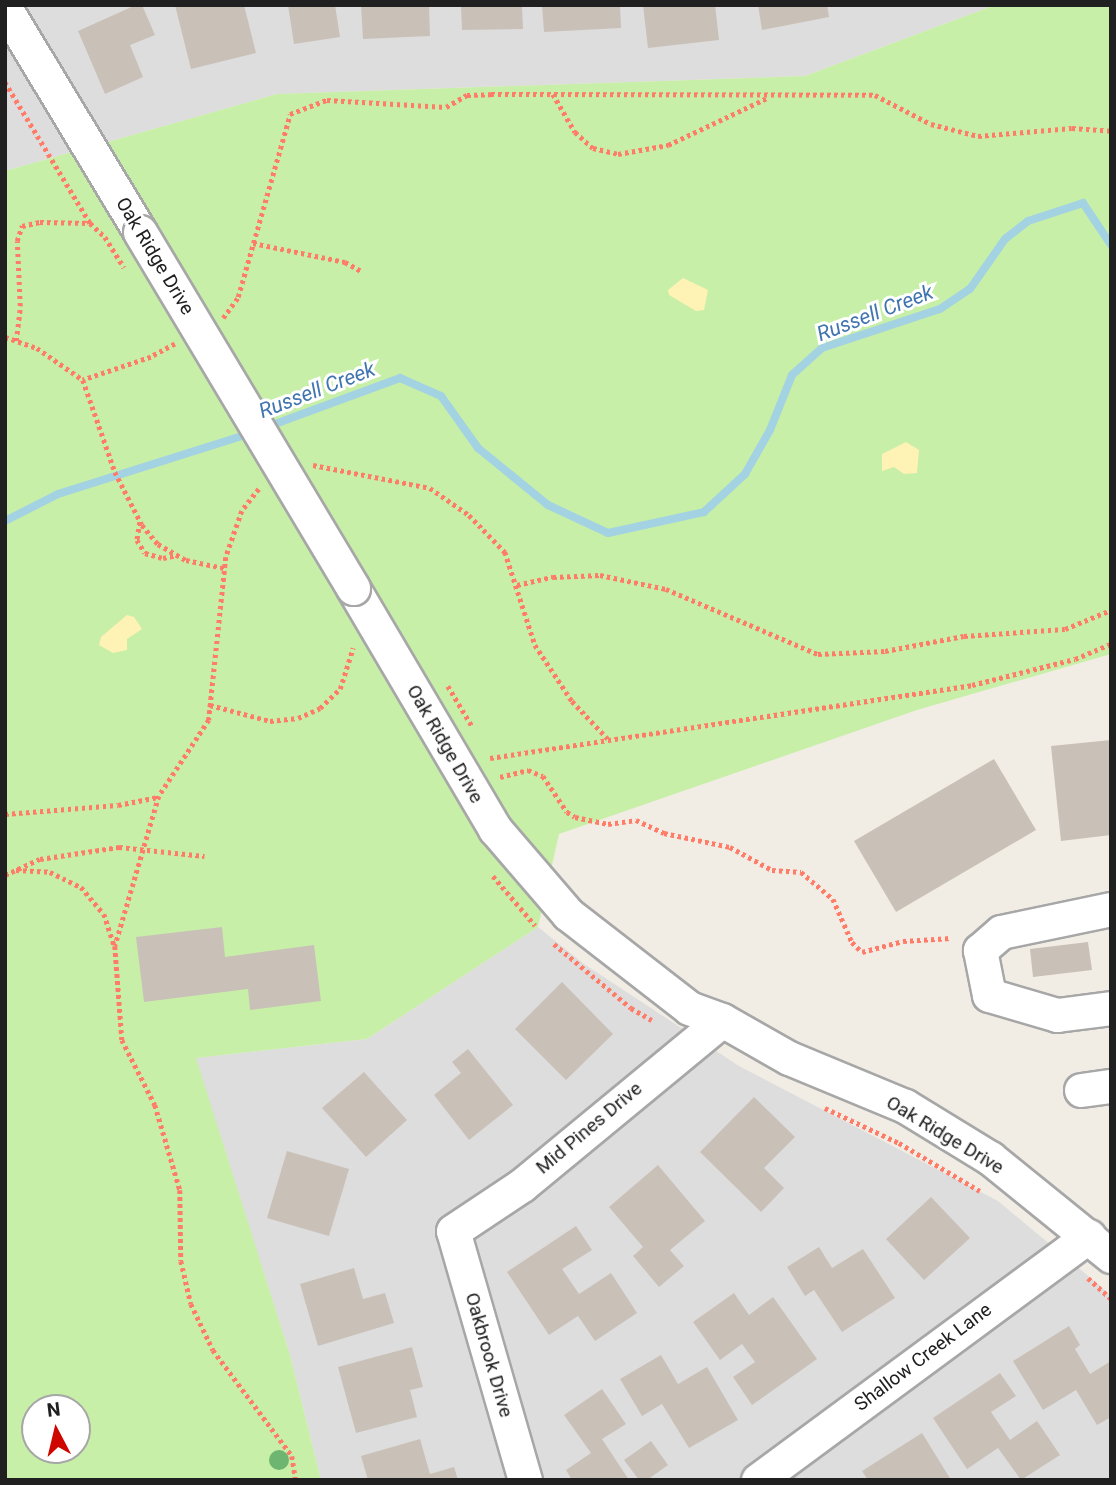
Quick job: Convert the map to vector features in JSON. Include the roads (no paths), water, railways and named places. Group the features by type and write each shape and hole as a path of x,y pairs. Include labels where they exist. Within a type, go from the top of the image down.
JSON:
{"street":[{"name":"Oak Ridge Drive","path":"5,8 503,838 587,930 689,1008 722,1020 789,1058 905,1106 990,1158 1100,1246"},
{"path":"1111,909 1001,932 980,950 989,995 1057,1015 1111,1008"},
{"name":"Mid Pines Drive","path":"453,1231 522,1185 722,1020"},
{"name":"Oakbrook Drive","path":"453,1231 525,1480"},
{"name":"Shallow Creek Lane","path":"758,1480 1100,1246"}],"waterway":[{"name":"Russell Creek","path":"264,428 400,378 441,396 478,448 548,505 608,533 704,512 745,474 770,430 792,375 822,348 940,309 970,289 1005,239 1028,221 1083,203 1111,245"},
{"name":"Russell Creek","path":"5,521 58,494 252,433"}]}
